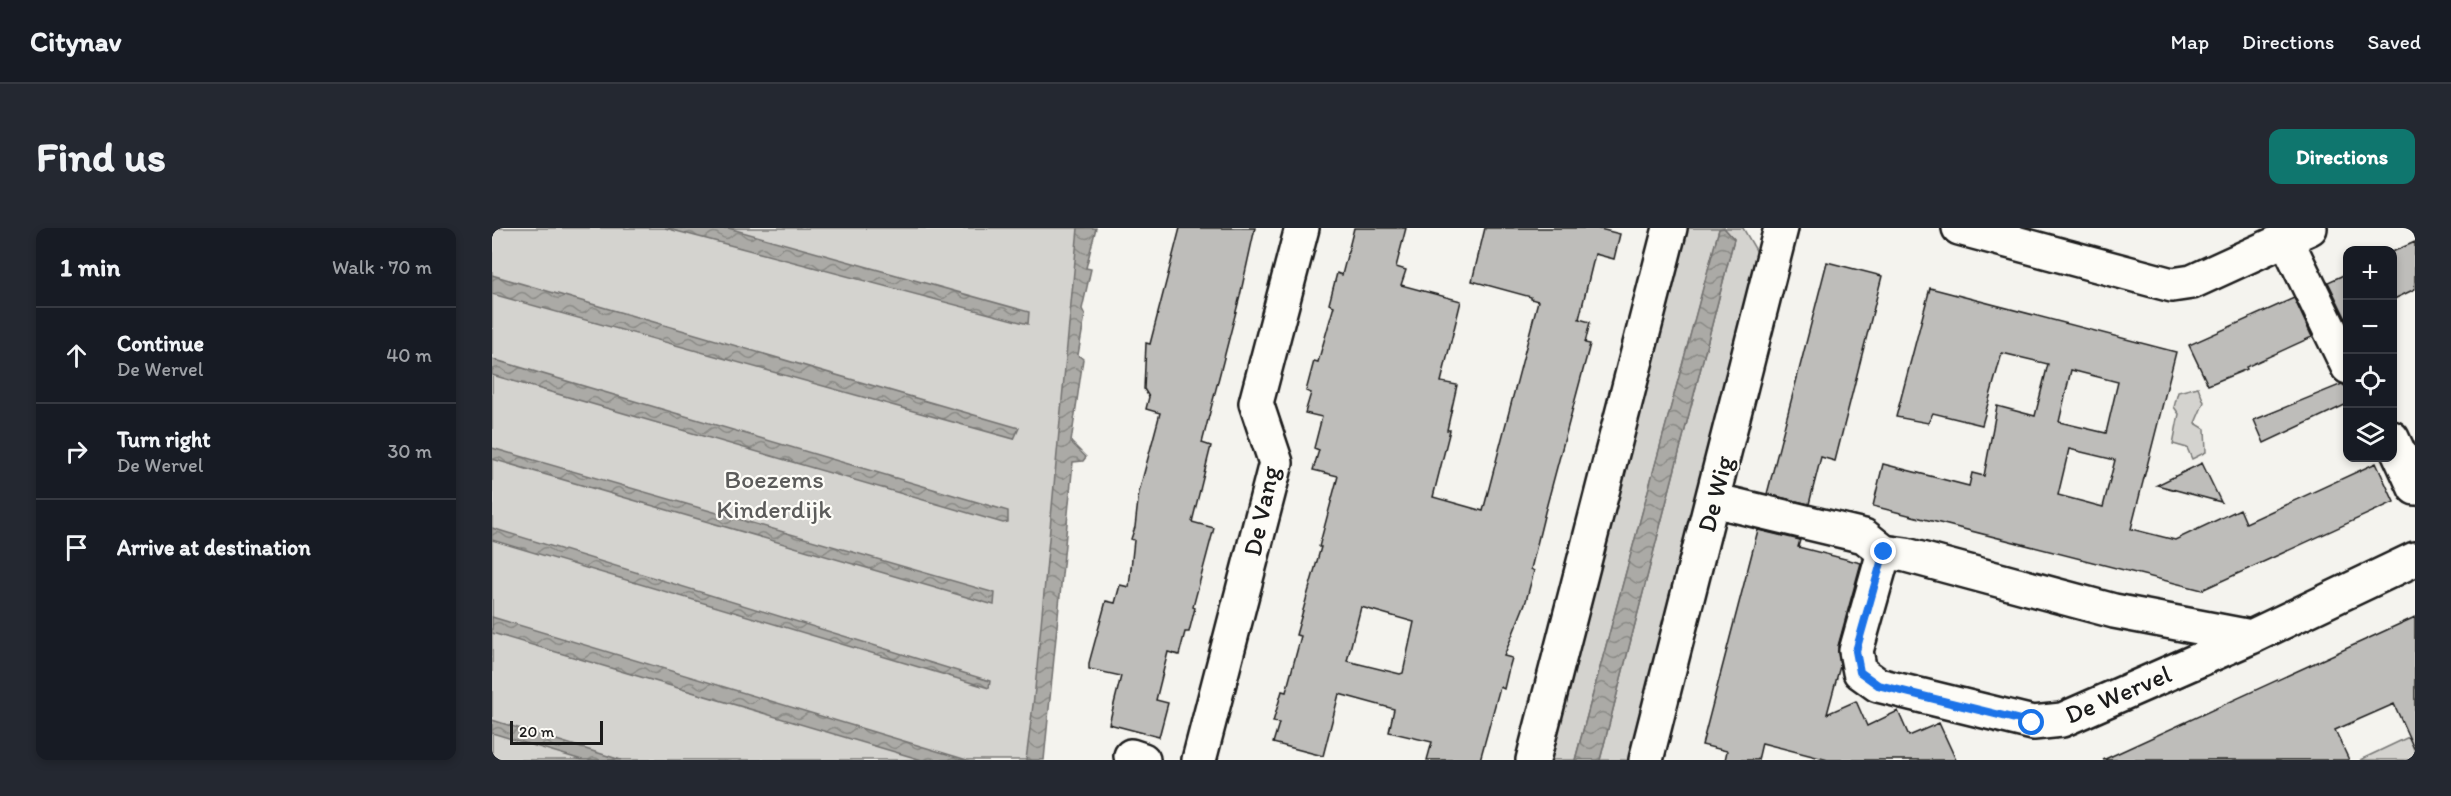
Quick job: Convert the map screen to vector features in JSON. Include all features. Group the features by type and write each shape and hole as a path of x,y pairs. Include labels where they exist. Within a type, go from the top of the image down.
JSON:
{"street":[{"name":"De Vang","path":"1199,760 1276,463 1256,403 1302,228"},
{"path":"1533,760 1670,228"},
{"name":"De Wig","path":"1646,760 1782,228"},
{"path":"1959,228 2059,241 2172,285 2192,282 2298,233 2343,354"},
{"path":"2397,449 2415,488"},
{"name":"De Wervel","path":"1713,500 1864,536 1884,552 1906,555 2114,611 2252,637"},
{"name":"De Wervel","path":"1884,552 1856,651 1860,672 1878,685 2032,723 2062,720 2252,637 2415,559"}],"green space":[{"name":"Boezems Kinderdijk","path":"492,228 1082,228 1031,760 492,760"},
{"path":"1686,228 1722,228 1719,230 1575,760 1546,760 1652,363 1681,235"},
{"path":"1724,228 1743,228 1761,259 1630,760 1600,760 1734,239"},
{"path":"2198,387 2204,402 2195,423 2205,429 2206,452 2192,459 2187,448 2173,444 2179,414 2174,407 2178,392"},
{"path":"2415,734 2415,760 2360,760"}],"water":[{"path":"665,228 728,228 1029,312 1028,324"},
{"path":"1078,228 1096,228 1086,268 1091,269 1082,309 1085,315 1078,355 1083,359 1071,442 1086,457 1083,461 1073,462 1044,760 1026,760 1035,689"},
{"path":"1724,228 1734,239 1600,760 1575,760 1719,229"},
{"path":"492,275 1019,428 1014,439 492,294"},
{"path":"492,359 1008,511 1008,522 1003,523 492,375"},
{"path":"492,448 995,593 994,605 492,459"},
{"path":"492,528 990,681 989,688 492,540"},
{"path":"492,617 967,760 922,760 492,633"},
{"path":"492,720 621,760 582,760 492,733"}],"building":[{"path":"1180,228 1255,228 1202,443 1211,446 1192,522 1214,528 1193,607 1195,608 1189,632 1185,632 1179,655 1168,652 1156,700 1168,703 1159,737 1109,724 1121,676 1089,669 1089,663 1106,601 1115,603 1120,585 1129,587 1134,540 1131,539 1135,527 1139,492 1160,413 1146,409 1149,397 1144,389 1146,343 1150,344"},
{"path":"1354,228 1406,228 1396,267 1406,270 1401,285 1461,301 1441,382 1457,385 1447,430 1450,430 1433,497 1483,511 1538,301 1472,281 1485,228 1596,228 1620,234 1614,259 1595,254 1579,319 1590,322 1585,343 1590,344 1545,512 1526,601 1504,656 1512,658 1504,689 1500,687 1480,760 1427,760 1432,742 1389,732 1394,709 1339,694 1323,756 1273,743 1279,723 1273,722 1282,691 1286,692 1301,636 1296,635 1338,476 1313,470 1319,450 1314,448 1322,417 1305,413 1311,393 1306,391 1314,361 1318,362 1334,306 1329,304 1337,273 1342,275","holes":["1361,607 1414,622 1403,673 1347,661"]},
{"path":"2415,242 2415,289 2397,298 2397,250"},
{"path":"1827,262 1882,276 1835,461 1821,457 1809,504 1767,494"},
{"path":"2343,275 2343,313 2328,282"},
{"path":"1930,288 2176,352 2131,529 2175,540 2240,509 2246,523 2376,463 2394,502 2202,590 1873,506 1883,464 1969,486 1972,473 1984,476 1997,406 2035,416 2048,364 2002,353 1982,425 1933,413 1928,423 1896,417","holes":["2071,370 2118,382 2106,433 2059,422","2069,449 2115,460 2103,507 2058,495"]},
{"path":"2294,298 2312,337 2246,367 2247,369 2208,385 2189,345"},
{"path":"2343,385 2343,406 2264,443 2254,420"},
{"path":"2202,463 2221,502 2157,485"},
{"path":"1758,530 1800,540 1798,547 1861,563 1838,646 1840,666 1827,714 1856,701 1867,726 1898,711 1909,736 1939,723 1956,760 1828,760 1762,743 1758,760 1725,760 1727,751 1702,745"},
{"path":"2415,617 2415,751 2394,704 2335,730 2349,760 2103,760"}],"route":[{"path":"1884,552 1856,651 1860,672 1878,685 2032,723"}]}
